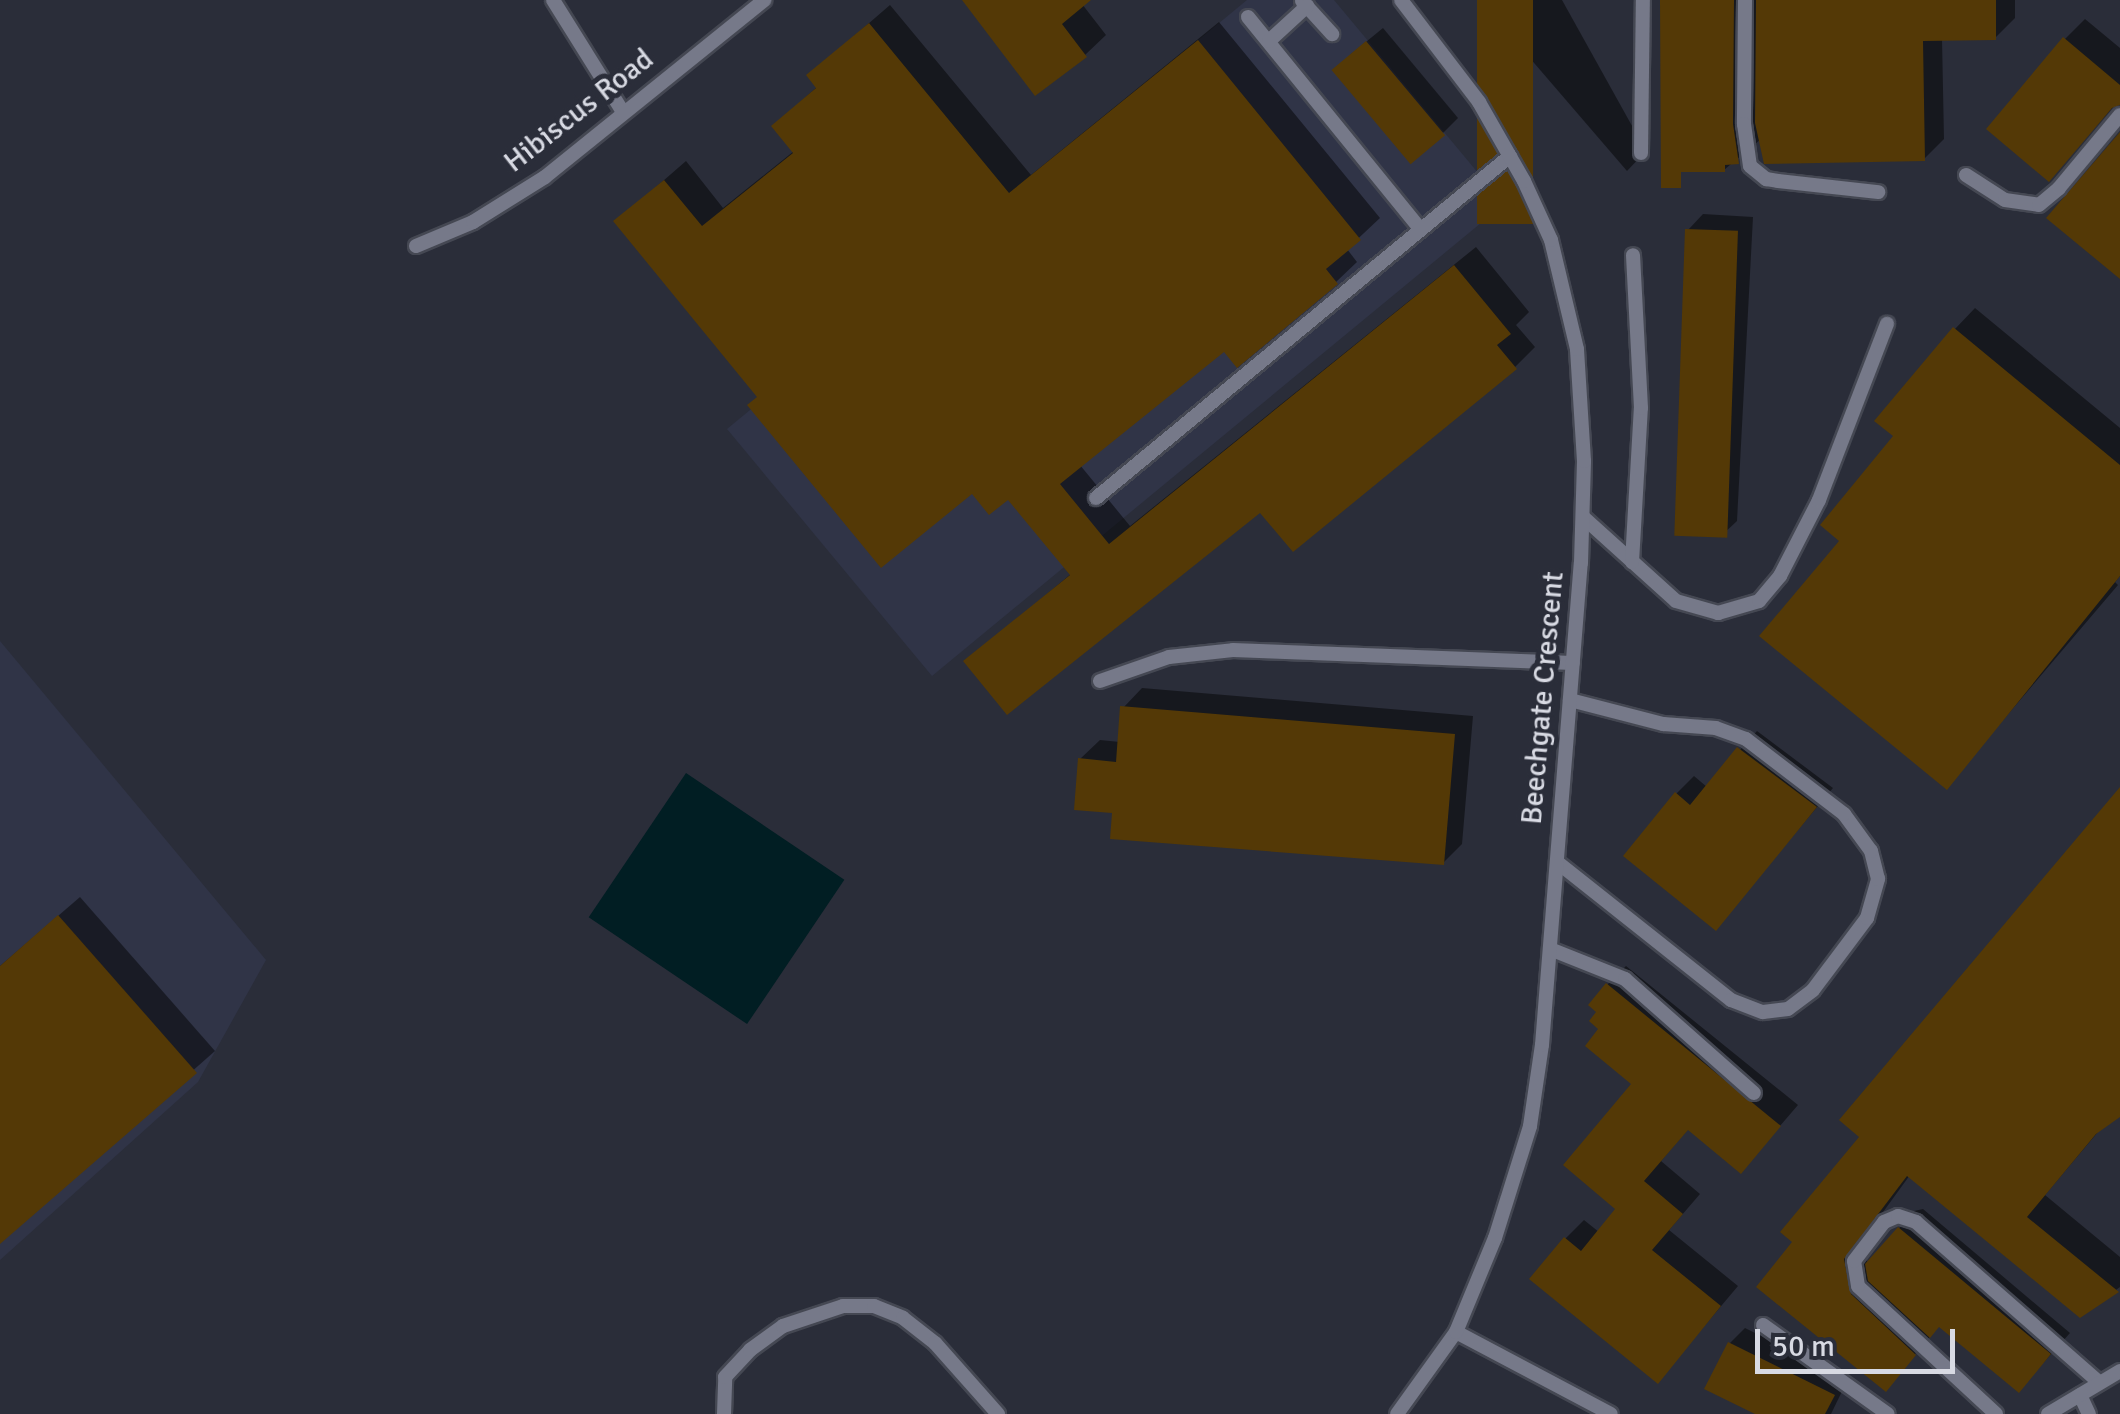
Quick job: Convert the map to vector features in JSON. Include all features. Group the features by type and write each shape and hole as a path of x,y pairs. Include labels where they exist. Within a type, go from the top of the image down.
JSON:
{"lane":[{"path":"554,0 623,112"},
{"name":"Hibiscus Road","path":"416,246 503,205 764,0"},
{"name":"Beechgate Crescent","path":"1397,1414 1456,1332 1495,1238 1530,1126 1550,948 1573,664 1583,518 1584,402 1571,315 1550,240 1479,102 1401,0"},
{"path":"1641,153 1643,0"},
{"path":"1745,0 1744,124 1750,166 1766,178 1778,181 1878,192"},
{"path":"1269,41 1304,3 1332,34"},
{"path":"1248,17 1421,230"},
{"path":"1966,175 2005,200 2039,205 2120,115"},
{"path":"1096,498 1510,156"},
{"path":"1632,562 1641,408 1633,256"},
{"path":"1583,518 1676,601 1696,610 1728,612 1759,602 1780,576 1818,500 1887,324"},
{"path":"1100,681 1168,657 1233,650 1573,664"},
{"path":"1557,862 1731,1000 1763,1012 1788,1009 1813,990 1867,918 1878,879 1871,851 1844,814 1746,739 1716,728 1662,724 1570,700"},
{"path":"1550,948 1626,980 1754,1093"},
{"path":"1996,1414 1858,1286 1854,1260 1884,1222 1898,1216 1916,1222 2100,1383"},
{"path":"724,1414 725,1377 750,1350 784,1326 842,1306 874,1306 903,1318 934,1343 998,1414"},
{"path":"1763,1325 1888,1414"},
{"path":"1456,1332 1612,1414"},
{"path":"2048,1414 2120,1371"},
{"path":"2080,1395 2089,1414"},
{"path":"1580,1397 1583,1414"}],"shaded area":[{"path":"1247,0 1334,0 1504,204 932,676 727,429"},
{"path":"0,641 266,960 198,1082 0,1260"},
{"path":"686,773 844,880 747,1024 589,917"}],"building":[{"path":"962,0 1091,0 1062,24 1087,57 1035,96"},
{"path":"1477,0 1533,0 1533,224 1477,224"},
{"path":"1660,0 1734,0 1733,124 1739,164 1725,165 1725,172 1681,172 1681,188 1661,188"},
{"path":"1756,0 1996,0 1996,40 1923,41 1925,161 1764,164 1755,123"},
{"path":"869,23 1009,193 1198,40 1361,240 1326,269 1338,284 1237,368 1224,352 1060,484 1109,544 1454,265 1511,334 1497,345 1517,369 1293,552 1260,513 1007,715 963,661 1070,575 1008,500 989,515 972,494 881,568 747,405 757,397 613,221 664,180 702,226 793,153 771,126 816,88 806,75"},
{"path":"2063,37 2120,85 2120,105 2112,108 2049,182 1986,129"},
{"path":"1366,41 1445,135 1411,164 1332,70"},
{"path":"2120,132 2120,279 2046,218"},
{"path":"1685,229 1738,231 1727,538 1674,536"},
{"path":"1953,327 2120,465 2120,576 1947,790 1759,636 1839,541 1820,525 1893,436 1874,421"},
{"path":"1120,706 1455,734 1444,865 1110,839 1112,813 1074,810 1078,758 1116,762"},
{"path":"1737,747 1817,807 1716,931 1623,856 1675,792 1690,805"},
{"path":"2120,787 2120,1117 2096,1134 2027,1217 2119,1292 2080,1318 1907,1176 1844,1259 1851,1294 1916,1355 1886,1392 1756,1287 1792,1242 1780,1232 1859,1137 1839,1120"},
{"path":"58,915 197,1073 0,1244 0,966"},
{"path":"1606,983 1781,1126 1741,1174 1688,1130 1644,1181 1683,1214 1652,1250 1721,1306 1658,1384 1529,1279 1564,1237 1581,1251 1615,1209 1563,1165 1631,1084 1585,1046 1598,1029 1589,1021 1596,1012 1588,1005"},
{"path":"1898,1227 2051,1354 2019,1393 1939,1327 1930,1338 1868,1281 1865,1264"},
{"path":"1728,1342 1835,1395 1825,1414 1755,1414 1704,1389"}]}
